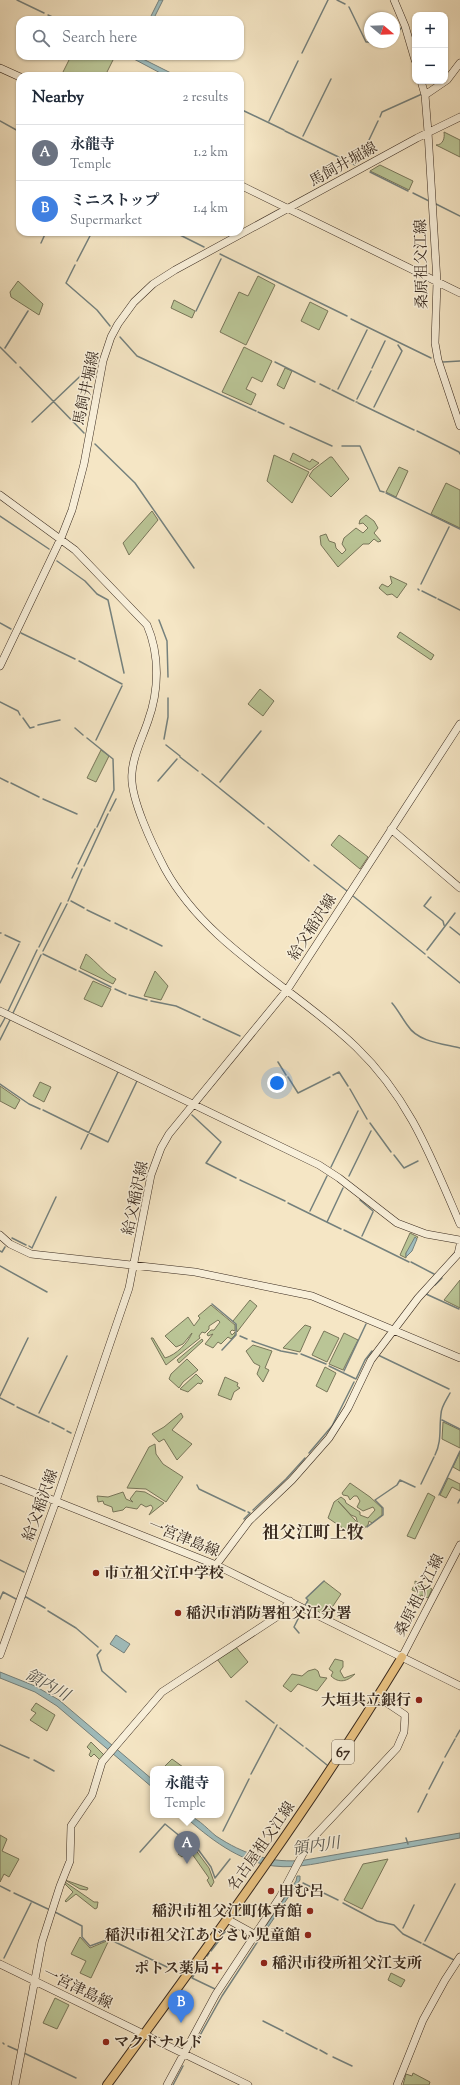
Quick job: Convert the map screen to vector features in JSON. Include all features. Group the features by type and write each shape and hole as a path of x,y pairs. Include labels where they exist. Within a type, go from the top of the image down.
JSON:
{"main road":[{"name":"名古屋祖父江線","path":"107,2085 274,1854 378,1697 402,1657"}],"street":[{"path":"394,0 405,26 412,50"},
{"path":"425,95 447,80 460,63"},
{"path":"0,68 16,75"},
{"path":"422,84 425,95 428,132 460,117"},
{"name":"馬飼井堀線","path":"244,233 428,132"},
{"name":"桑原祖父江線","path":"428,132 437,282 435,343 438,360 460,426"},
{"path":"244,187 460,293"},
{"name":"馬飼井堀線","path":"0,666 61,538 78,489 103,361 111,337 126,312 153,284 175,270 238,236"},
{"path":"0,495 61,538 84,559 142,619 152,637 155,654 156,691 151,714 136,754 131,775 140,812 166,869 184,898 218,936 356,1047 398,1096 421,1133 460,1224"},
{"name":"給父稲沢線","path":"0,1655 56,1501 129,1288 148,1185 157,1156 169,1134 287,990 460,724"},
{"path":"391,830 460,888"},
{"path":"0,1011 320,1165 339,1178 397,1224 426,1234 460,1240"},
{"path":"0,1235 10,1244 31,1254 65,1259 134,1264 194,1272 312,1296 460,1358"},
{"path":"216,1565 249,1521 292,1480 329,1438 348,1408 365,1370 418,1298 458,1254 460,1246"},
{"name":"一宮津島線","path":"0,1479 216,1565 460,1686"},
{"name":"桑原祖父江線","path":"402,1657 460,1545"},
{"path":"15,2085 34,1981 47,1926 70,1861 71,1826 92,1795 100,1767 117,1743 162,1692 278,1616 290,1602"},
{"path":"167,2085 216,1994 256,1935 293,1872 301,1855 317,1832 397,1748 402,1738 405,1725 405,1715 378,1697"},
{"path":"227,1919 256,1935"},
{"path":"397,2085 423,2020 445,1980 460,1957"},
{"name":"一宮津島線","path":"0,1964 248,2085"}],"green space":[{"path":"69,60 113,60 107,72 63,72"},
{"path":"444,132 460,140 460,157 436,145 443,141"},
{"path":"380,165 413,181 409,190 370,171"},
{"path":"258,276 275,285 246,345 220,332 239,292 248,296"},
{"path":"18,281 43,304 39,315 11,297 10,292"},
{"path":"174,300 195,311 192,318 171,308"},
{"path":"310,302 328,311 319,330 301,321"},
{"path":"244,347 272,361 262,382 252,377 246,389 256,394 251,405 222,392"},
{"path":"285,368 292,371 284,389 277,385"},
{"path":"293,453 310,462 312,459 319,463 310,470 290,460"},
{"path":"274,455 309,472 292,503 267,481"},
{"path":"332,457 349,479 331,497 309,476 313,470"},
{"path":"399,467 408,471 396,497 386,492"},
{"path":"446,483 460,490 460,528 431,514"},
{"path":"152,511 158,520 129,555 123,543"},
{"path":"366,515 374,521 378,528 374,533 381,541 378,542 374,539 369,544 363,544 338,567 321,545 320,536 326,534 329,541 335,543 336,548 342,554 346,550 342,544 344,538 356,528 363,533 368,528 363,523 359,524 360,520"},
{"path":"390,576 407,584 397,598 392,594 387,595 379,588 382,584 388,587 392,583"},
{"path":"400,632 434,655 431,660 397,637"},
{"path":"260,689 274,701 263,716 248,704"},
{"path":"101,750 109,756 96,782 87,778"},
{"path":"339,835 368,857 360,869 331,845"},
{"path":"86,954 108,974 116,979 113,984 80,968"},
{"path":"155,971 168,986 161,1000 144,996"},
{"path":"93,981 111,989 102,1007 84,999"},
{"path":"40,1082 51,1087 44,1102 33,1096"},
{"path":"0,1086 20,1100 15,1109 0,1101"},
{"path":"410,1233 418,1237 406,1253 406,1258 400,1255"},
{"path":"460,1280 460,1308 444,1300"},
{"path":"250,1300 257,1306 237,1332 236,1324 233,1321"},
{"path":"211,1305 235,1325 235,1331 232,1330 230,1332 232,1335 235,1332 235,1335 231,1339 228,1337 221,1344 218,1342 213,1348 205,1344 213,1334 208,1336 207,1334 211,1330 214,1330 220,1322 218,1320 209,1326 209,1329 205,1333 202,1332 199,1336 200,1338 166,1365 151,1338 153,1338 165,1358 173,1354 185,1345 192,1333 183,1344 176,1347 165,1336 188,1317 194,1326 200,1318 198,1316"},
{"path":"305,1325 311,1327 300,1352 283,1348"},
{"path":"324,1331 339,1338 327,1362 312,1355"},
{"path":"344,1333 358,1340 343,1370 329,1364"},
{"path":"202,1339 203,1341 179,1363 177,1360"},
{"path":"253,1345 272,1351 265,1368 269,1370 263,1382 257,1374 260,1366 254,1363 246,1351"},
{"path":"187,1359 198,1370 183,1382 179,1388 169,1379 171,1374"},
{"path":"325,1367 336,1373 327,1392 316,1386"},
{"path":"196,1374 203,1381 201,1384 198,1383 188,1392 180,1389"},
{"path":"225,1377 238,1383 237,1386 240,1388 234,1392 231,1400 218,1395"},
{"path":"181,1413 183,1417 172,1430 192,1444 177,1460 164,1439 159,1442 152,1434 164,1427"},
{"path":"443,1422 460,1430 460,1448 442,1439"},
{"path":"155,1444 156,1454 163,1464 183,1477 166,1502 146,1489 127,1488 149,1447"},
{"path":"460,1452 460,1471 453,1467"},
{"path":"448,1478 460,1484 460,1491 452,1487 446,1498 440,1495"},
{"path":"350,1483 370,1497 382,1508 382,1515 372,1523 369,1521 368,1525 356,1537 328,1518 334,1502 341,1497 346,1503 360,1512 360,1515 368,1518 375,1510 373,1507 363,1511 357,1507 360,1501 357,1496 354,1496 350,1500 348,1496 343,1495 342,1493","holes":["338,1501 351,1515 356,1517 363,1529"]},
{"path":"136,1491 145,1492 164,1503 149,1515 153,1508 151,1505 146,1507 141,1504 137,1509 126,1507 123,1510 113,1512 112,1507 104,1504 103,1501 98,1502 97,1496 108,1497 123,1492 126,1499 133,1502 130,1499"},
{"path":"428,1493 435,1497 415,1539 407,1536"},
{"path":"324,1581 341,1594 333,1606 323,1616 305,1606 308,1600 306,1598"},
{"path":"415,1581 432,1589 428,1598 421,1595 419,1600 415,1598 417,1592 412,1590 413,1587 416,1587 423,1592 426,1591 415,1584"},
{"path":"236,1647 248,1662 231,1678 217,1659"},
{"path":"335,1659 343,1661 343,1667 340,1671 344,1678 355,1674 343,1681 337,1680 331,1676 333,1672 329,1669"},
{"path":"315,1669 318,1671 320,1677 327,1678 317,1691 298,1684 291,1692 283,1686 292,1674 302,1676 308,1671"},
{"path":"36,1703 55,1715 47,1731 30,1720 36,1713 31,1710"},
{"path":"91,1742 104,1755 100,1760 94,1754 91,1757 89,1755 91,1751 87,1747"},
{"path":"172,1759 182,1766 165,1766"},
{"path":"0,1835 7,1839 2,1851 19,1859 9,1877 4,1874 0,1882"},
{"path":"188,1845 192,1845 209,1868 214,1882 211,1887 207,1880 209,1878 190,1851 182,1857 178,1854"},
{"path":"388,1859 362,1909 344,1900 363,1864"},
{"path":"65,1880 88,1888 87,1890 80,1889"},
{"path":"65,1882 94,1902 98,1902 97,1908 95,1909 76,1894 66,1902 65,1901 73,1892 64,1883"},
{"path":"80,1937 90,1948 109,1940 91,1978 80,1973 86,1961 71,1954"},
{"path":"391,1973 405,1980 401,1987 388,1980"},
{"path":"55,1998 69,2005 57,2029 43,2023"},
{"path":"413,2073 430,2082 429,2085 403,2085 406,2074 412,2076"}],"water":[{"path":"159,0 163,0 155,16 151,16"},
{"path":"136,60 145,60 169,72 158,72"},
{"path":"415,1237 417,1239 412,1251 406,1257 406,1253"},
{"path":"116,1635 130,1644 124,1653 110,1644"},
{"path":"0,1672 35,1686 59,1700 150,1777 150,1785 57,1706 35,1692 0,1678"},
{"path":"187,1818 194,1818 216,1836 247,1853 269,1859 293,1861 460,1833 460,1838 310,1865 283,1867 261,1864 249,1860 225,1848"},
{"path":"297,1876 300,1876 300,1880 264,1933 263,1930 296,1881"}],"waterway":[{"path":"17,0 44,13"},
{"path":"302,53 328,0"},
{"path":"337,0 345,4"},
{"path":"349,7 364,38"},
{"path":"269,121 298,61"},
{"path":"303,136 331,79"},
{"path":"380,117 382,112 422,94"},
{"path":"244,111 284,130"},
{"path":"0,121 16,130"},
{"path":"358,163 378,121"},
{"path":"285,131 355,165"},
{"path":"370,172 408,191"},
{"path":"413,193 429,201"},
{"path":"436,204 460,216"},
{"path":"41,243 44,236"},
{"path":"77,261 90,236"},
{"path":"182,236 204,247"},
{"path":"220,254 347,316"},
{"path":"196,311 221,259"},
{"path":"75,265 66,283 97,310 110,326"},
{"path":"5,348 28,311"},
{"path":"351,319 431,358"},
{"path":"338,389 367,330"},
{"path":"120,337 137,356 256,411"},
{"path":"372,368 385,341"},
{"path":"374,407 402,351 398,345"},
{"path":"0,347 16,363"},
{"path":"443,362 460,361"},
{"path":"275,362 315,382"},
{"path":"32,422 94,363"},
{"path":"20,367 84,433"},
{"path":"357,399 371,371"},
{"path":"320,384 330,389"},
{"path":"332,390 354,401"},
{"path":"358,403 414,430"},
{"path":"258,412 284,424"},
{"path":"290,427 332,446"},
{"path":"417,431 459,452 460,454"},
{"path":"95,444 135,483 194,568"},
{"path":"342,446 360,446 380,491 384,492"},
{"path":"386,493 460,529"},
{"path":"0,516 49,549"},
{"path":"421,584 449,527"},
{"path":"57,561 85,581 97,594 108,600 124,673"},
{"path":"422,591 436,598"},
{"path":"438,599 460,610"},
{"path":"159,620 167,641 168,677"},
{"path":"0,623 11,629"},
{"path":"21,633 75,659"},
{"path":"79,661 122,684"},
{"path":"96,740 122,686"},
{"path":"164,739 168,717 168,698"},
{"path":"0,702 18,711 20,715"},
{"path":"23,718 30,728 34,727"},
{"path":"38,725 60,720"},
{"path":"75,728 83,735"},
{"path":"220,782 261,731"},
{"path":"87,738 113,759 114,790 97,827"},
{"path":"166,745 180,756"},
{"path":"180,757 198,771"},
{"path":"158,781 177,759"},
{"path":"202,774 264,824"},
{"path":"0,778 8,782"},
{"path":"11,783 39,797"},
{"path":"43,799 77,814"},
{"path":"110,811 116,799"},
{"path":"84,866 108,814"},
{"path":"268,827 309,861"},
{"path":"78,864 95,829"},
{"path":"314,865 347,891"},
{"path":"72,878 77,868"},
{"path":"68,901 82,869"},
{"path":"353,896 425,954"},
{"path":"431,897 424,906 443,921 444,925"},
{"path":"71,901 84,908"},
{"path":"39,947 61,903"},
{"path":"43,951 67,904"},
{"path":"87,910 110,921"},
{"path":"427,950 455,913"},
{"path":"115,923 127,929"},
{"path":"450,927 460,935"},
{"path":"130,930 162,946"},
{"path":"5,935 20,942"},
{"path":"0,983 19,944"},
{"path":"8,1011 37,950"},
{"path":"43,954 76,970"},
{"path":"13,1013 41,955"},
{"path":"428,957 460,983"},
{"path":"79,971 111,987"},
{"path":"115,989 126,994"},
{"path":"129,995 147,1000"},
{"path":"151,1001 176,1006 200,1017"},
{"path":"392,1003 408,1026 418,1036 432,1042 460,1048"},
{"path":"0,1027 5,1018"},
{"path":"203,1019 240,1036"},
{"path":"0,1040 10,1020"},
{"path":"278,1062 286,1075"},
{"path":"81,1149 118,1072"},
{"path":"333,1075 339,1072 348,1086"},
{"path":"288,1077 298,1093 330,1077"},
{"path":"43,1110 108,1142 137,1081"},
{"path":"0,1084 29,1104 40,1109"},
{"path":"350,1089 367,1119"},
{"path":"331,1167 358,1111"},
{"path":"192,1115 221,1142 206,1163 236,1178"},
{"path":"370,1123 391,1152"},
{"path":"349,1176 371,1131"},
{"path":"394,1155 404,1168 418,1161"},
{"path":"310,1211 327,1176"},
{"path":"240,1180 285,1201"},
{"path":"327,1222 343,1188"},
{"path":"29,1246 32,1248 56,1197"},
{"path":"360,1200 373,1211"},
{"path":"288,1203 341,1229"},
{"path":"362,1236 373,1212"},
{"path":"344,1230 409,1262"},
{"path":"12,1238 26,1245"},
{"path":"0,1251 2,1252 5,1247"},
{"path":"411,1262 434,1274"},
{"path":"0,1266 47,1292"},
{"path":"435,1285 442,1278"},
{"path":"428,1292 426,1294 459,1309"},
{"path":"212,1304 236,1324 236,1335 222,1350"},
{"path":"344,1371 366,1324"},
{"path":"240,1336 247,1339"},
{"path":"0,1396 28,1338"},
{"path":"252,1341 281,1351 297,1354"},
{"path":"329,1366 356,1379 365,1360 372,1351"},
{"path":"301,1354 326,1364"},
{"path":"378,1355 449,1389"},
{"path":"39,1413 67,1356"},
{"path":"309,1453 332,1426 354,1382"},
{"path":"435,1455 439,1440 441,1411 450,1393"},
{"path":"0,1398 14,1405"},
{"path":"17,1407 49,1422"},
{"path":"442,1420 460,1429"},
{"path":"52,1423 64,1429"},
{"path":"67,1431 71,1433"},
{"path":"439,1495 460,1451"},
{"path":"421,1484 434,1457"},
{"path":"253,1510 286,1479 305,1458"},
{"path":"367,1527 383,1515 383,1508 375,1500 397,1485 400,1480 415,1487"},
{"path":"197,1485 199,1489 245,1511"},
{"path":"458,1503 460,1499"},
{"path":"244,1519 250,1513 248,1512"},
{"path":"0,1560 24,1572"},
{"path":"305,1606 308,1600 306,1598 324,1581"},
{"path":"0,1599 3,1592 16,1599"},
{"path":"24,1598 26,1597 45,1608"},
{"path":"48,1611 76,1628 98,1647"},
{"path":"299,1633 294,1627 302,1611"},
{"path":"101,1650 97,1655 102,1671 126,1692"},
{"path":"246,1701 274,1723"},
{"path":"251,1774 277,1725"},
{"path":"280,1728 303,1746"},
{"path":"456,1737 460,1730"},
{"path":"445,1757 455,1739"},
{"path":"0,1745 29,1758"},
{"path":"306,1748 327,1765"},
{"path":"34,1760 54,1771"},
{"path":"429,1789 443,1762"},
{"path":"223,1831 249,1779"},
{"path":"418,1812 427,1794"},
{"path":"140,1852 165,1824 187,1842"},
{"path":"406,1838 408,1844"},
{"path":"190,1843 194,1844 211,1867 215,1878 230,1859"},
{"path":"303,1883 338,1900"},
{"path":"425,1941 455,1884"},
{"path":"0,1886 10,1891"},
{"path":"14,1893 48,1909"},
{"path":"4,1958 31,1903"},
{"path":"343,1903 377,1921 394,1925 403,1934 421,1943"},
{"path":"403,1928 414,1905"},
{"path":"55,1912 82,1926 82,1937 90,1946 109,1939"},
{"path":"222,1935 226,1931"},
{"path":"211,1951 221,1938"},
{"path":"113,1941 167,1967"},
{"path":"194,2046 222,1996 258,1941"},
{"path":"423,1944 454,1960"},
{"path":"205,1959 192,1978 215,1989"},
{"path":"263,2021 283,2031"},
{"path":"286,2033 317,2049"},
{"path":"8,2046 17,2050"},
{"path":"320,2050 327,2054"},
{"path":"24,2053 76,2078"},
{"path":"333,2057 352,2066"},
{"path":"173,2085 183,2066"}],"place":[{"name":"市立祖父江中学校","path":"96,1573"},
{"name":"稲沢市消防署祖父江分署","path":"178,1613"},
{"name":"大垣共立銀行","path":"419,1700"},
{"name":"永龍寺","path":"187,1864"},
{"name":"田む呂","path":"271,1891"},
{"name":"稲沢市祖父江町体育館","path":"310,1911"},
{"name":"稲沢市祖父江あじさい児童館","path":"308,1935"},
{"name":"稲沢市役所祖父江支所","path":"264,1963"},
{"name":"ポトス薬局","path":"217,1968"},
{"name":"ミニストップ","path":"181,2023"},
{"name":"マクドナルド","path":"106,2042"}],"district":[{"name":"祖父江町上牧","path":"313,1532"}],"water label":[{"name":"領内川","path":"48,1684"},
{"name":"領内川","path":"316,1845"}]}
